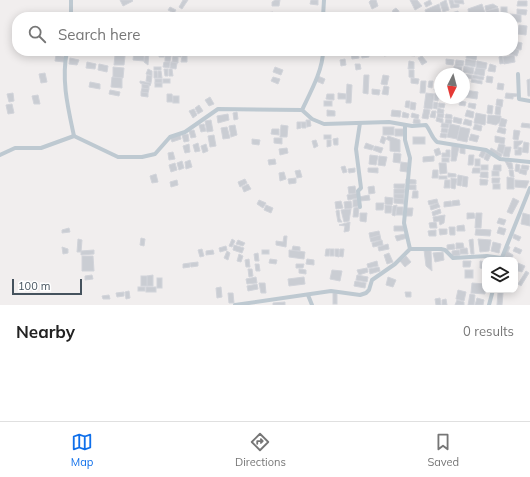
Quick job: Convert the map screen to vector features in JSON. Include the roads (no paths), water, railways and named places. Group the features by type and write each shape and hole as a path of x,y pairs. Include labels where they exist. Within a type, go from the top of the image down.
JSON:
{"street":[{"path":"71,0 71,12"},
{"path":"323,12 324,0"},
{"path":"66,56 66,96 74,136"},
{"path":"302,110 323,56"},
{"path":"518,74 519,99 530,101"},
{"path":"0,155 15,148 41,148 74,136 118,157 142,157 155,154 170,137 185,132 218,108 302,110 312,119 324,124 389,122 405,125 426,125 432,138 437,142 486,150 500,159 530,162"},
{"path":"360,123 356,149 361,188 358,191 360,207"},
{"path":"405,125 405,140 410,158 404,223 410,248"},
{"path":"502,257 530,188"},
{"path":"235,305 331,291 360,295 369,290 372,280 395,264 410,248 441,248 453,258 492,257"},
{"path":"489,305 492,293"},
{"path":"308,295 312,305"}]}
